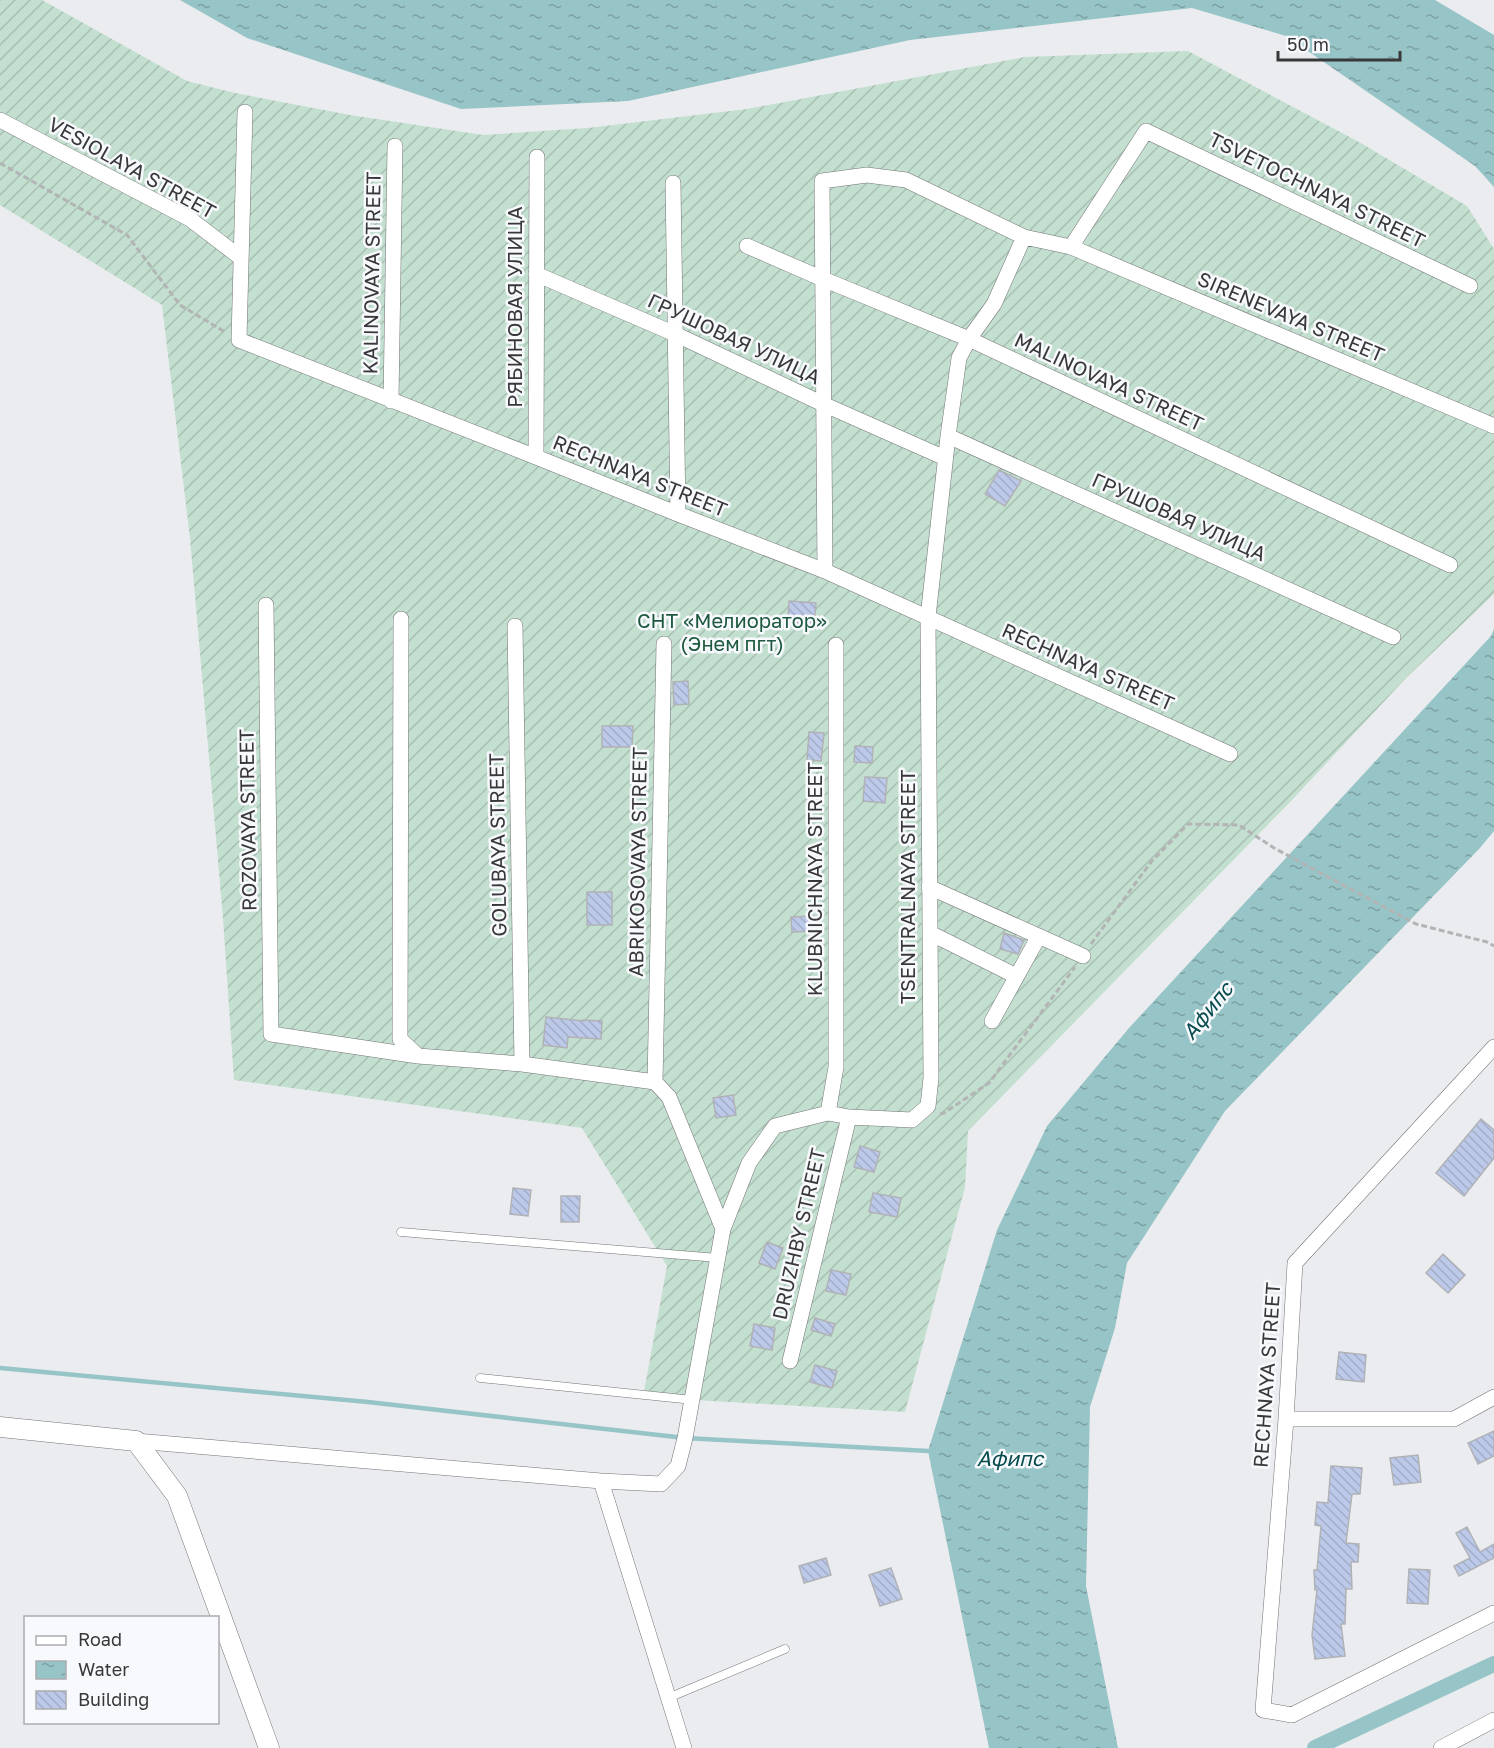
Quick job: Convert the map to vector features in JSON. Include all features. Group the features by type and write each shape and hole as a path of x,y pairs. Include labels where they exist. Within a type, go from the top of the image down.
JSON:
{"street":[{"path":"239,340 245,112"},
{"name":"VESIOLAYA STREET","path":"0,120 190,219 241,258"},
{"name":"TSVETOCHNAYA STREET","path":"1071,247 1146,131 1470,286"},
{"name":"KALINOVAYA STREET","path":"391,401 395,146"},
{"name":"РЯБИНОВАЯ УЛИЦА","path":"536,456 537,157"},
{"path":"825,571 822,181 867,175 906,180 1024,237 1071,247"},
{"path":"673,183 678,514"},
{"name":"TSENTRALNAYA STREET","path":"136,1441 601,1481 661,1484 678,1466 693,1400 723,1229 749,1163 775,1126 828,1113 849,1117 912,1120 928,1106 931,1078 928,617 945,458 959,358 969,339 994,304 1024,237"},
{"name":"MALINOVAYA STREET","path":"747,246 969,339 1450,566"},
{"name":"SIRENEVAYA STREET","path":"1071,247 1494,426"},
{"name":"ГРУШОВАЯ УЛИЦА","path":"536,274 675,334 945,458"},
{"name":"RECHNAYA STREET","path":"239,340 825,571 1230,754"},
{"name":"ГРУШОВАЯ УЛИЦА","path":"948,436 1393,637"},
{"name":"ROZOVAYA STREET","path":"266,604 271,1034 418,1056"},
{"path":"401,619 400,1039 418,1056 522,1064 655,1082 669,1098 723,1229"},
{"name":"GOLUBAYA STREET","path":"515,626 522,1064"},
{"name":"ABRIKOSOVAYA STREET","path":"655,1082 664,644"},
{"name":"KLUBNICHNAYA STREET","path":"828,1113 836,1067 836,645"},
{"path":"929,886 1083,956"},
{"path":"930,933 1016,976"},
{"path":"992,1021 1039,936"},
{"name":"RECHNAYA STREET","path":"1494,1047 1295,1263 1286,1419 1263,1710 1292,1715 1494,1613"},
{"name":"DRUZHBY STREET","path":"790,1360 849,1117"},
{"path":"1286,1419 1454,1419 1494,1397"},
{"path":"0,1427 136,1441 177,1496 269,1748"},
{"path":"601,1481 684,1748"},
{"path":"1441,1748 1494,1720"}],"lane":[{"path":"401,1232 718,1258"},
{"path":"480,1378 693,1400"},
{"path":"668,1698 785,1649"}],"path":[{"path":"0,163 127,235 180,305 239,340"},
{"path":"1274,848 1416,924 1487,942 1494,946"}],"green space":[{"name":"СНТ «Мелиоратор» (Энем пгт)","path":"0,0 42,0 187,81 235,93 350,115 483,135 588,128 747,109 1025,57 1188,51 1359,142 1467,206 1494,249 1494,594 1407,677 1291,801 968,1131 965,1187 905,1412 643,1397 667,1266 582,1128 234,1080 223,918 190,538 162,305 0,205"}],"water":[{"path":"180,0 1435,0 1494,35 1494,187 1475,166 1286,36 1192,8 910,40 628,101 461,109 247,38"},
{"name":"Афипс","path":"1494,629 1494,831 1225,1111 1127,1263 1115,1328 1090,1407 1086,1586 1118,1748 989,1748 928,1451 997,1230 1047,1126 1129,1028 1491,636"}],"building":[{"path":"999,470 1021,481 1005,506 985,494"},
{"path":"789,601 816,603 814,624 788,622"},
{"path":"688,681 689,704 674,705 673,682"},
{"path":"602,726 633,726 632,747 602,747"},
{"path":"809,732 824,733 821,761 807,760"},
{"path":"855,746 873,747 872,763 854,762"},
{"path":"865,777 887,778 885,803 863,801"},
{"path":"587,892 612,892 612,925 587,925"},
{"path":"814,916 815,931 792,932 791,917"},
{"path":"1004,933 1024,940 1018,954 1000,949"},
{"path":"546,1017 602,1021 601,1039 568,1037 567,1048 543,1045"},
{"path":"733,1095 736,1115 716,1118 713,1098"},
{"path":"1481,1119 1494,1130 1494,1158 1464,1196 1436,1173"},
{"path":"860,1146 880,1152 874,1172 854,1167"},
{"path":"513,1188 531,1190 528,1216 510,1214"},
{"path":"873,1193 901,1198 897,1217 869,1212"},
{"path":"561,1196 580,1196 579,1222 561,1222"},
{"path":"767,1242 783,1248 775,1269 759,1263"},
{"path":"1443,1254 1465,1275 1448,1293 1426,1273"},
{"path":"831,1270 851,1274 846,1295 826,1291"},
{"path":"815,1318 835,1324 831,1336 811,1330"},
{"path":"754,1324 775,1328 772,1350 750,1346"},
{"path":"1339,1352 1366,1355 1364,1382 1336,1379"},
{"path":"815,1365 837,1371 832,1388 810,1382"},
{"path":"1494,1431 1494,1456 1478,1464 1468,1443"},
{"path":"1418,1455 1421,1482 1394,1485 1390,1458"},
{"path":"1331,1466 1362,1468 1360,1494 1352,1494 1346,1543 1359,1544 1358,1562 1351,1562 1352,1589 1346,1589 1345,1624 1341,1624 1345,1656 1315,1659 1312,1635 1317,1590 1315,1590 1314,1570 1317,1570 1321,1526 1315,1525 1317,1502 1328,1503"},
{"path":"1467,1527 1480,1552 1494,1544 1494,1558 1459,1576 1454,1566 1470,1558 1456,1533"},
{"path":"826,1558 831,1575 804,1583 799,1566"},
{"path":"891,1568 902,1599 880,1606 869,1575"},
{"path":"1409,1569 1430,1570 1428,1604 1407,1603"}],"waterway":[{"path":"0,1368 368,1402 685,1438 928,1451"},
{"path":"1315,1748 1494,1664"}]}
